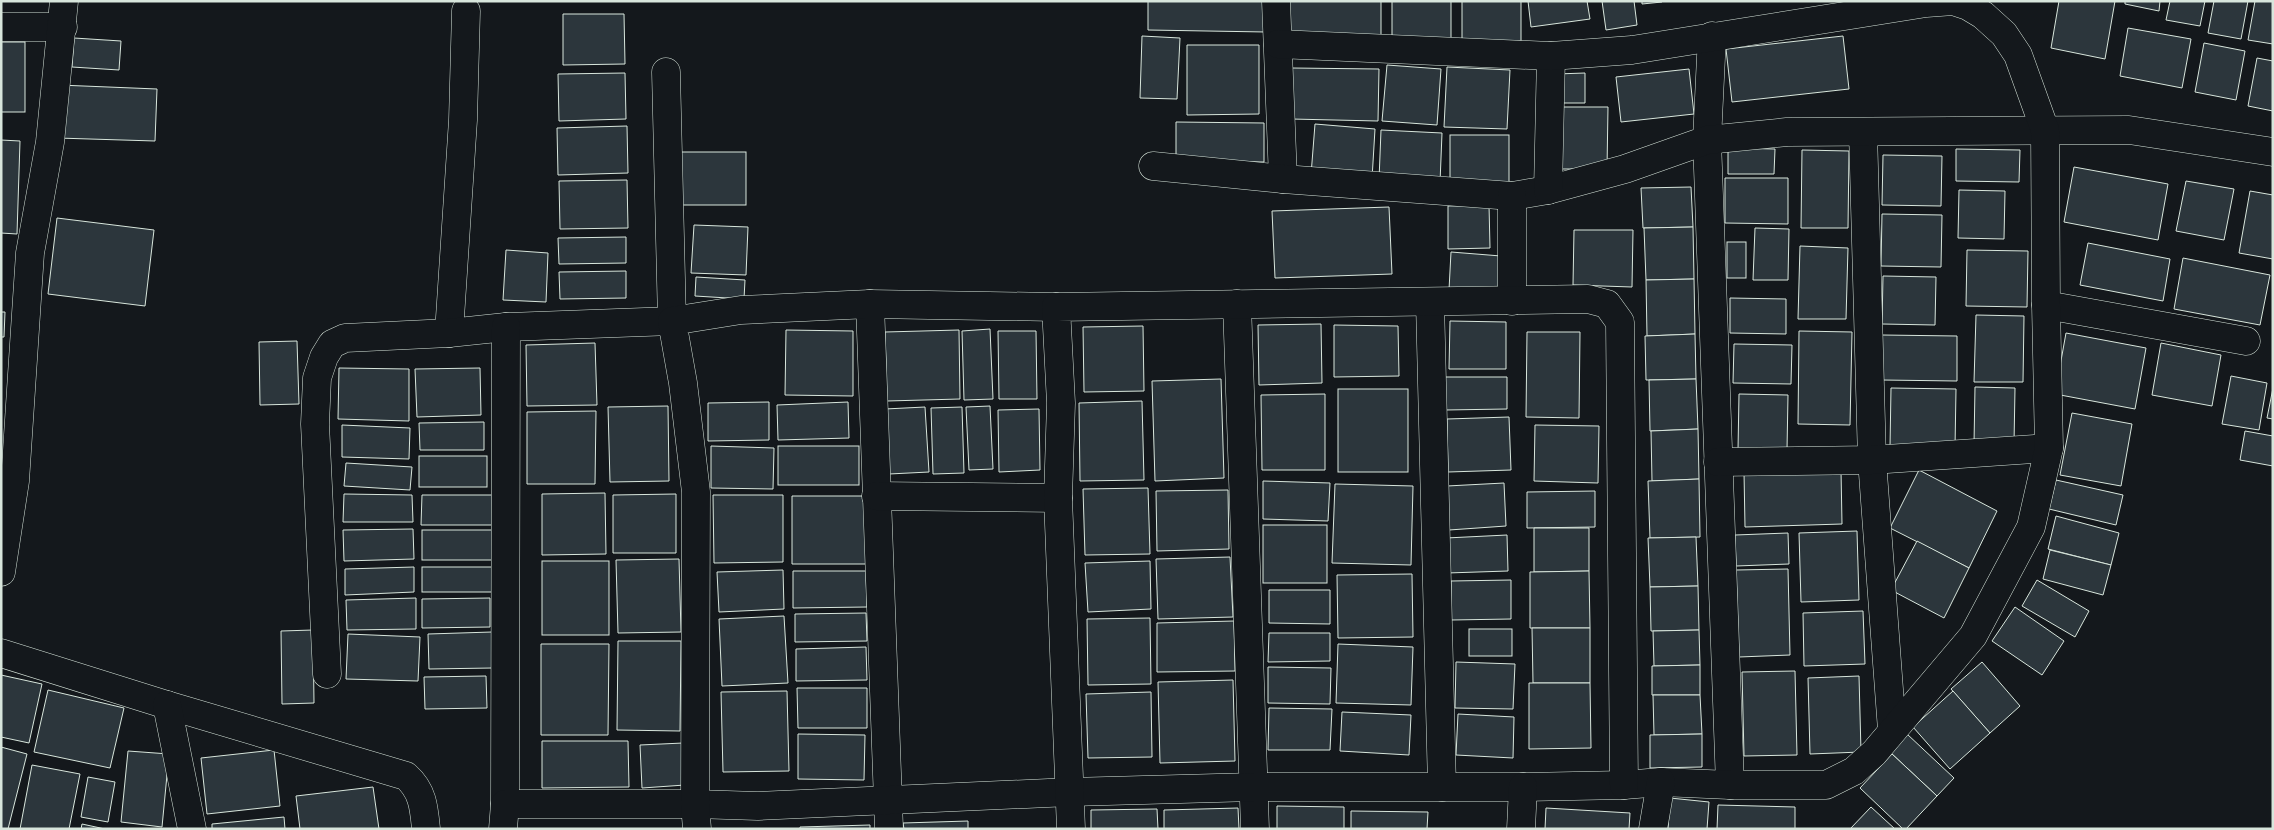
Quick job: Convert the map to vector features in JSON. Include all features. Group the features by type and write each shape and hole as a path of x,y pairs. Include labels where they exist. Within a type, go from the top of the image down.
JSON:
{"street":[{"path":"1276,1 1283,179"},
{"path":"506,328 504,817 696,817 758,806 1070,792 1254,787 1523,787 1624,785 1661,782 1730,785 1826,785 1854,771 1874,753 1973,636 2031,527 2049,448 2045,130 2018,56 2004,34 1983,15 1968,6 1953,1 1926,2 1632,50 1551,56 1278,44"},
{"path":"449,333 463,120 466,11"},
{"path":"1,27 63,13 50,142 30,253 15,481 1,572"},
{"path":"1712,36 1707,140 1730,785"},
{"path":"1548,190 1551,56"},
{"path":"666,72 672,321 683,383 696,492 696,817"},
{"path":"1153,166 1283,179 1512,196 1548,190 1625,169 1707,140 1787,132 2129,130 2273,152"},
{"path":"1863,132 1872,460 1892,730"},
{"path":"1512,196 1512,301"},
{"path":"327,674 315,424 317,378 324,357 332,344 345,338 506,328 672,321 741,310 870,304 1056,308 1588,299 1607,304 1620,322 1624,785"},
{"path":"1430,302 1442,787"},
{"path":"870,304 889,829"},
{"path":"1238,304 1255,829"},
{"path":"2046,304 2246,341"},
{"path":"1056,308 1060,403 1058,498 1070,829"},
{"path":"1718,462 1872,460 2049,448"},
{"path":"876,496 1058,498"},
{"path":"1,653 167,705 406,776 416,785 422,799 426,829"},
{"path":"167,705 192,829"},
{"path":"1653,829 1661,782"},
{"path":"1520,829 1523,787"}],"building":[{"path":"1148,1 1266,1 1266,32 1148,30"},
{"path":"1286,1 1381,1 1381,41 1286,40"},
{"path":"1392,1 1451,1 1451,42 1392,42"},
{"path":"1462,1 1521,1 1521,41 1462,42"},
{"path":"1528,1 1587,1 1590,19 1531,27"},
{"path":"1602,1 1634,1 1637,25 1606,30"},
{"path":"1642,1 1662,1 1662,2 1642,4"},
{"path":"2059,1 2115,1 2105,59 2051,48"},
{"path":"2125,1 2160,1 2159,11 2125,4"},
{"path":"2170,1 2205,1 2200,26 2166,20"},
{"path":"2214,1 2248,1 2241,39 2208,33"},
{"path":"2255,1 2273,1 2273,44 2248,40"},
{"path":"563,14 624,14 625,64 563,65"},
{"path":"2128,28 2191,39 2182,88 2120,76"},
{"path":"1142,36 1180,38 1177,99 1140,98"},
{"path":"1843,36 1849,89 1732,102 1726,49"},
{"path":"74,38 121,41 119,70 72,67"},
{"path":"1,42 25,42 25,112 1,112"},
{"path":"2204,43 2245,51 2236,100 2195,92"},
{"path":"1187,45 1259,45 1259,114 1187,115"},
{"path":"2257,58 2273,61 2273,111 2248,106"},
{"path":"1387,65 1441,69 1437,125 1382,121"},
{"path":"1447,67 1510,70 1507,129 1444,127"},
{"path":"1292,68 1379,69 1378,121 1291,119"},
{"path":"1689,69 1694,114 1621,122 1616,77"},
{"path":"625,73 626,119 559,121 558,74"},
{"path":"1585,73 1585,103 1556,103 1556,74"},
{"path":"59,85 157,89 155,141 57,138"},
{"path":"1558,107 1608,107 1607,169 1557,169"},
{"path":"1176,122 1264,123 1264,162 1176,161"},
{"path":"1315,124 1375,129 1372,179 1311,175"},
{"path":"627,126 628,173 558,175 557,128"},
{"path":"1381,130 1442,133 1440,183 1379,180"},
{"path":"1450,135 1509,135 1509,189 1450,189"},
{"path":"1,140 20,141 17,234 1,233"},
{"path":"1728,148 1775,149 1774,174 1728,174"},
{"path":"1956,149 2020,150 2019,182 1956,181"},
{"path":"1802,150 1849,151 1848,228 1801,228"},
{"path":"679,152 746,152 746,205 679,205"},
{"path":"1883,155 1942,156 1941,206 1882,205"},
{"path":"2074,167 2168,184 2158,240 2064,222"},
{"path":"1725,178 1788,178 1788,224 1725,223"},
{"path":"627,180 628,228 560,229 559,181"},
{"path":"2186,181 2234,189 2224,240 2176,231"},
{"path":"1691,187 1693,227 1643,228 1641,188"},
{"path":"1959,190 2005,191 2004,239 1958,238"},
{"path":"2250,191 2273,195 2273,259 2239,253"},
{"path":"1489,205 1490,248 1448,249 1448,206"},
{"path":"1389,207 1392,274 1275,278 1272,211"},
{"path":"1882,214 1942,215 1941,267 1881,266"},
{"path":"57,218 154,230 145,306 48,294"},
{"path":"694,225 748,227 746,275 691,273"},
{"path":"1693,227 1694,279 1646,280 1644,228"},
{"path":"1755,228 1789,229 1788,280 1753,280"},
{"path":"1574,230 1633,230 1632,287 1573,285"},
{"path":"626,237 626,263 559,264 558,238"},
{"path":"1727,242 1746,242 1746,278 1727,278"},
{"path":"2088,243 2170,259 2163,301 2080,285"},
{"path":"1800,246 1848,248 1846,319 1798,319"},
{"path":"506,250 548,253 546,302 503,300"},
{"path":"1967,250 2028,251 2027,307 1966,306"},
{"path":"1451,252 1501,256 1498,293 1449,290"},
{"path":"2183,258 2270,275 2260,325 2174,309"},
{"path":"626,271 626,298 560,299 559,272"},
{"path":"1883,276 1936,277 1935,325 1882,324"},
{"path":"696,277 745,280 744,299 695,296"},
{"path":"1694,279 1695,334 1647,336 1646,280"},
{"path":"1730,298 1786,299 1786,334 1730,333"},
{"path":"1,312 5,312 4,337 1,337"},
{"path":"1976,315 2024,316 2023,382 1974,382"},
{"path":"1450,321 1506,322 1506,369 1449,369"},
{"path":"1321,324 1322,383 1259,385 1258,325"},
{"path":"1334,325 1398,326 1399,376 1334,377"},
{"path":"1143,326 1144,391 1084,392 1083,327"},
{"path":"990,329 993,399 964,400 962,331"},
{"path":"786,330 853,331 853,396 785,395"},
{"path":"959,330 960,399 887,401 885,332"},
{"path":"998,331 1036,331 1037,399 999,399"},
{"path":"1799,331 1852,332 1850,425 1798,424"},
{"path":"1527,332 1580,332 1579,418 1526,417"},
{"path":"2066,333 2146,348 2135,409 2055,394"},
{"path":"1695,334 1696,379 1646,380 1645,336"},
{"path":"1882,335 1957,336 1957,381 1882,380"},
{"path":"297,341 299,404 260,405 259,342"},
{"path":"595,343 597,405 527,406 526,345"},
{"path":"2161,343 2221,355 2212,406 2152,395"},
{"path":"1734,344 1792,345 1791,384 1733,383"},
{"path":"339,368 409,369 409,421 338,419"},
{"path":"480,368 481,415 417,417 415,369"},
{"path":"2231,376 2267,383 2259,430 2222,424"},
{"path":"1445,377 1507,377 1507,409 1445,410"},
{"path":"1221,379 1224,478 1155,481 1152,381"},
{"path":"1696,379 1698,429 1650,431 1649,380"},
{"path":"1975,387 2015,388 2014,444 1974,444"},
{"path":"1891,388 1956,389 1955,448 1890,447"},
{"path":"2273,388 2273,419 2267,418"},
{"path":"1338,389 1408,389 1408,472 1338,472"},
{"path":"1325,394 1325,470 1262,470 1261,395"},
{"path":"1739,394 1788,395 1787,450 1738,450"},
{"path":"1142,401 1144,480 1080,481 1079,403"},
{"path":"769,402 769,440 708,441 708,403"},
{"path":"848,402 849,438 778,440 777,405"},
{"path":"668,406 669,481 610,482 608,407"},
{"path":"990,406 993,469 969,470 966,407"},
{"path":"925,407 929,472 889,474 885,409"},
{"path":"962,407 964,473 933,474 931,408"},
{"path":"1039,409 1040,470 999,472 998,410"},
{"path":"596,411 595,484 527,484 527,412"},
{"path":"2072,413 2132,424 2121,486 2060,475"},
{"path":"1509,417 1511,470 1448,472 1447,419"},
{"path":"484,422 484,450 420,450 419,423"},
{"path":"342,425 410,428 409,459 342,457"},
{"path":"1535,425 1599,426 1598,483 1534,481"},
{"path":"1698,429 1699,479 1652,481 1651,431"},
{"path":"2245,431 2273,436 2273,466 2240,460"},
{"path":"711,446 774,448 773,489 711,488"},
{"path":"778,446 859,446 859,485 778,485"},
{"path":"419,456 487,456 487,487 419,487"},
{"path":"346,463 412,467 410,490 344,486"},
{"path":"1841,470 1842,524 1745,527 1744,472"},
{"path":"1919,470 1997,511 1969,568 1890,528"},
{"path":"1699,479 1700,537 1650,538 1648,481"},
{"path":"2056,480 2123,495 2116,525 2049,509"},
{"path":"1263,481 1330,483 1328,521 1263,519"},
{"path":"1504,483 1506,526 1449,530 1447,486"},
{"path":"1335,484 1413,486 1411,565 1332,563"},
{"path":"1148,488 1150,554 1085,555 1083,489"},
{"path":"1228,490 1229,549 1157,551 1156,491"},
{"path":"1595,491 1595,527 1527,528 1527,492"},
{"path":"605,493 606,554 542,555 542,494"},
{"path":"344,494 412,495 413,522 343,522"},
{"path":"676,494 676,553 613,553 613,495"},
{"path":"422,495 492,495 492,525 421,525"},
{"path":"713,495 783,495 783,562 714,563"},
{"path":"792,496 865,496 866,564 792,564"},
{"path":"2056,516 2119,533 2111,565 2048,549"},
{"path":"1263,525 1327,525 1327,583 1263,583"},
{"path":"1534,528 1589,528 1589,571 1534,572"},
{"path":"413,529 414,559 344,561 343,530"},
{"path":"422,530 492,530 492,560 422,560"},
{"path":"1857,531 1859,600 1801,602 1799,533"},
{"path":"1788,533 1789,564 1736,566 1735,535"},
{"path":"1507,535 1508,571 1447,573 1446,538"},
{"path":"1696,537 1698,586 1650,587 1648,538"},
{"path":"1917,541 1969,568 1944,618 1891,590"},
{"path":"2050,550 2111,565 2103,595 2043,579"},
{"path":"1230,557 1233,617 1158,619 1156,559"},
{"path":"679,559 681,632 618,633 616,560"},
{"path":"542,561 609,561 609,635 542,635"},
{"path":"1150,561 1151,609 1088,612 1085,563"},
{"path":"414,567 414,592 345,595 345,569"},
{"path":"422,567 492,567 492,592 422,592"},
{"path":"1788,569 1790,655 1739,657 1736,570"},
{"path":"783,570 784,609 719,612 717,572"},
{"path":"793,571 866,571 867,607 793,608"},
{"path":"1589,571 1590,628 1530,628 1530,572"},
{"path":"1412,574 1413,637 1338,638 1337,575"},
{"path":"1511,580 1511,619 1451,620 1451,581"},
{"path":"2037,580 2089,611 2075,637 2022,606"},
{"path":"1698,586 1699,630 1651,631 1650,587"},
{"path":"1269,590 1330,590 1330,624 1269,623"},
{"path":"416,598 416,629 347,630 346,600"},
{"path":"490,598 490,627 422,628 422,599"},
{"path":"2015,607 2064,641 2042,675 1992,641"},
{"path":"1863,611 1865,664 1804,666 1803,613"},
{"path":"866,613 867,641 795,642 795,614"},
{"path":"784,616 788,683 722,686 719,619"},
{"path":"1150,618 1151,684 1088,685 1087,619"},
{"path":"1234,621 1235,671 1157,672 1157,623"},
{"path":"1532,628 1590,628 1590,683 1533,683"},
{"path":"1469,629 1512,629 1512,656 1469,656"},
{"path":"313,630 314,703 282,704 281,631"},
{"path":"1699,630 1700,665 1654,666 1653,631"},
{"path":"492,632 492,668 429,669 428,634"},
{"path":"1269,633 1330,633 1330,661 1268,662"},
{"path":"348,634 420,637 418,681 346,679"},
{"path":"618,641 681,641 680,731 617,730"},
{"path":"541,644 609,644 608,735 541,735"},
{"path":"1338,644 1413,647 1411,705 1336,703"},
{"path":"866,647 867,680 796,681 796,649"},
{"path":"1456,662 1515,664 1513,709 1455,708"},
{"path":"1982,662 2020,706 1990,733 1951,689"},
{"path":"1700,665 1700,695 1652,695 1652,666"},
{"path":"1268,667 1331,668 1330,704 1268,703"},
{"path":"1795,671 1797,755 1744,756 1742,672"},
{"path":"1,675 42,684 29,743 1,737"},
{"path":"486,676 487,708 425,709 424,677"},
{"path":"1859,676 1861,752 1810,754 1808,678"},
{"path":"1233,680 1235,761 1160,763 1158,682"},
{"path":"1529,683 1590,683 1591,748 1529,749"},
{"path":"797,688 867,688 867,728 798,728"},
{"path":"48,690 124,708 110,768 34,752"},
{"path":"787,691 789,771 723,772 721,692"},
{"path":"1953,691 1990,733 1950,769 1913,727"},
{"path":"1151,692 1152,757 1088,758 1086,694"},
{"path":"1653,695 1700,695 1702,734 1654,735"},
{"path":"1269,708 1332,709 1330,750 1268,750"},
{"path":"1342,712 1411,715 1409,755 1340,751"},
{"path":"1458,714 1514,717 1513,758 1456,755"},
{"path":"798,734 865,735 864,780 798,779"},
{"path":"1702,734 1702,767 1650,768 1650,735"},
{"path":"1907,734 1954,778 1937,796 1890,752"},
{"path":"542,741 628,741 629,787 542,788"},
{"path":"683,743 685,785 642,788 640,745"},
{"path":"1,747 27,754 8,829 1,829"},
{"path":"274,750 280,806 207,814 201,758"},
{"path":"128,751 169,754 162,827 121,822"},
{"path":"1892,754 1937,796 1906,829 1903,829 1860,788"},
{"path":"32,765 80,774 69,829 20,829"},
{"path":"88,777 115,782 108,822 81,817"},
{"path":"373,787 379,829 300,829 296,796"},
{"path":"1670,798 1709,802 1707,829 1668,829"},
{"path":"1718,805 1795,807 1795,829 1717,829"},
{"path":"1277,806 1344,807 1344,829 1277,829"},
{"path":"1871,807 1895,829 1850,829"},
{"path":"1238,808 1239,829 1164,829 1164,810"},
{"path":"1546,808 1630,813 1629,829 1545,829"},
{"path":"1157,809 1158,829 1091,829 1091,810"},
{"path":"1351,811 1428,812 1427,829 1351,829"},
{"path":"284,817 285,829 212,829 212,824"},
{"path":"968,821 968,829 904,829 903,823"},
{"path":"82,824 105,829 81,829"},
{"path":"870,825 870,829 800,829 800,827"}]}
